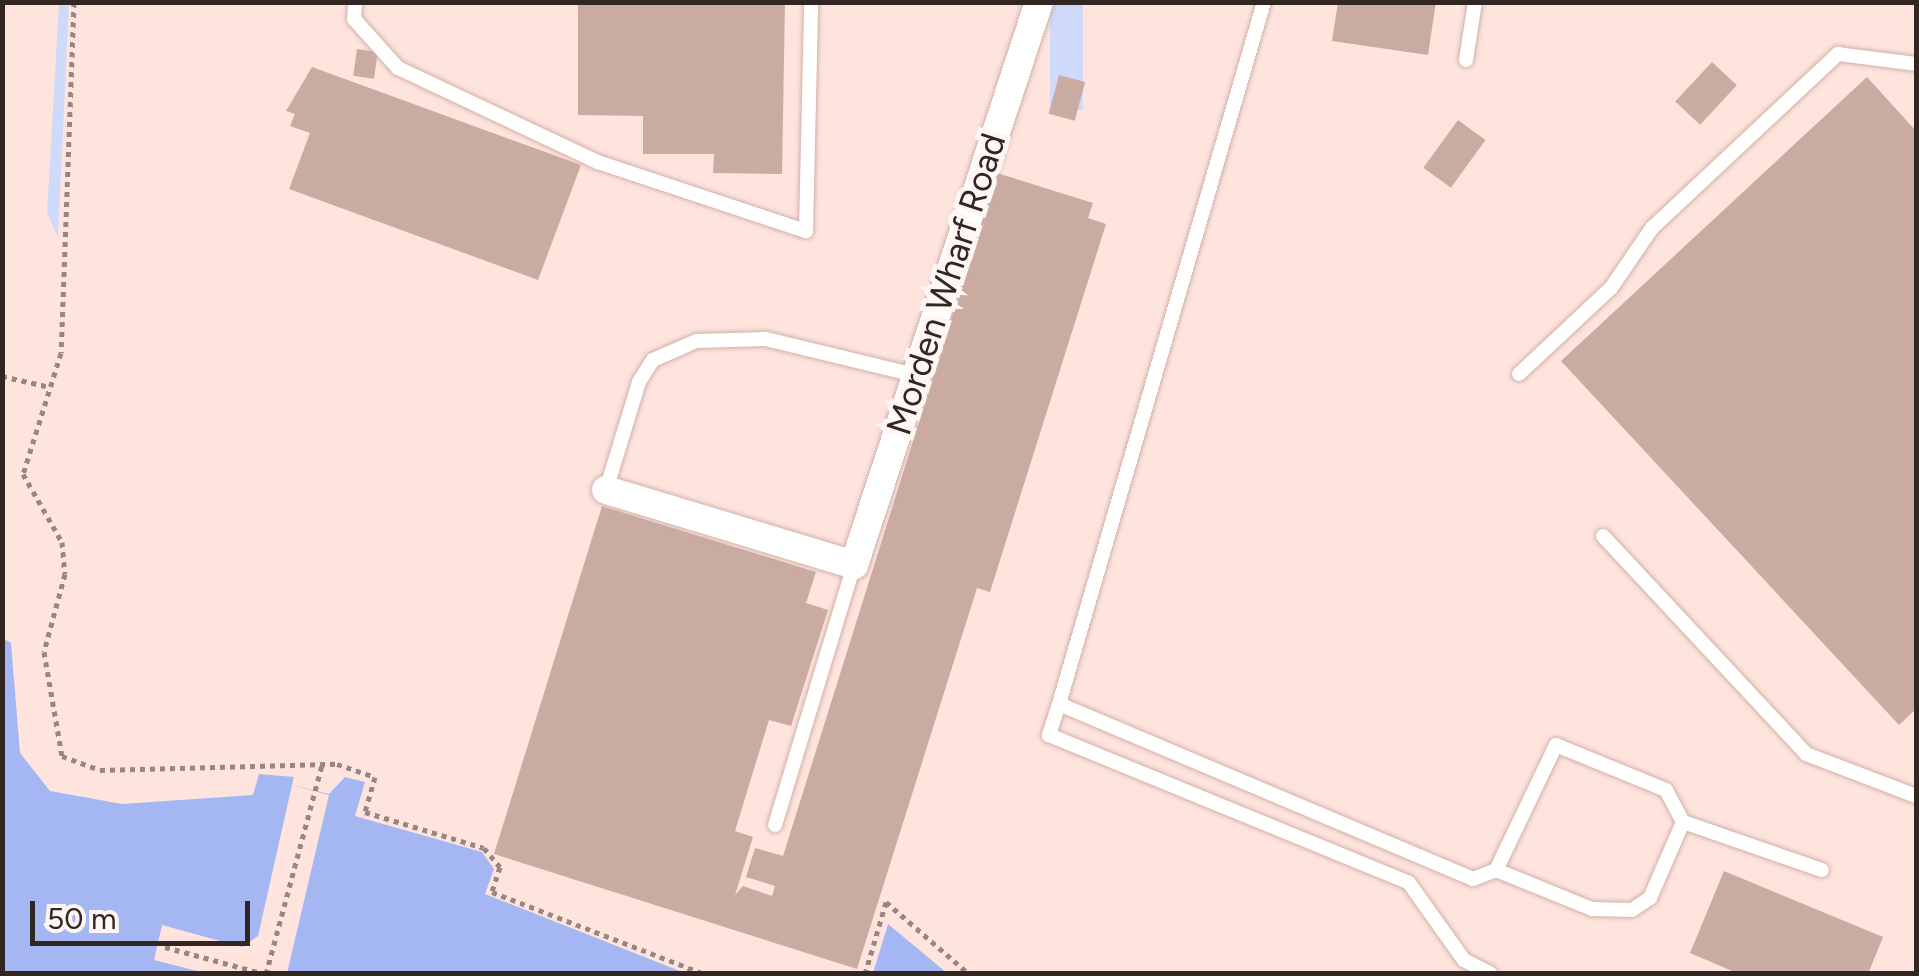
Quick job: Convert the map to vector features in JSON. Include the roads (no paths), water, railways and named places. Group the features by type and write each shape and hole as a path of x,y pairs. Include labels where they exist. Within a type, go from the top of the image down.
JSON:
{"street":[{"name":"Morden Wharf Road","path":"854,565 1039,2"},
{"path":"606,490 645,510 784,553 854,565"}],"lane":[{"path":"355,2 354,19 398,68 598,162 806,231 811,2"},
{"path":"1264,2 1050,735 1409,882 1464,960 1491,974"},
{"path":"1466,60 1475,2"},
{"path":"1519,374 1610,288 1652,228 1838,54 1916,64"},
{"path":"606,490 639,382 653,360 696,341 766,339 915,374"},
{"path":"1603,536 1806,754 1916,796"},
{"path":"775,824 854,565"},
{"path":"1058,704 1473,879 1496,870 1556,745 1666,790 1683,822 1822,870"},
{"path":"1496,870 1592,910 1632,910 1663,884 1683,822"}],"water":[{"path":"2,638 11,643 20,753 50,791 122,804 253,795 259,774 294,777 292,785 329,794 345,777 365,782 355,816 482,852 494,869 485,894 685,973 3,973"},
{"path":"888,924 947,973 873,973"}]}
